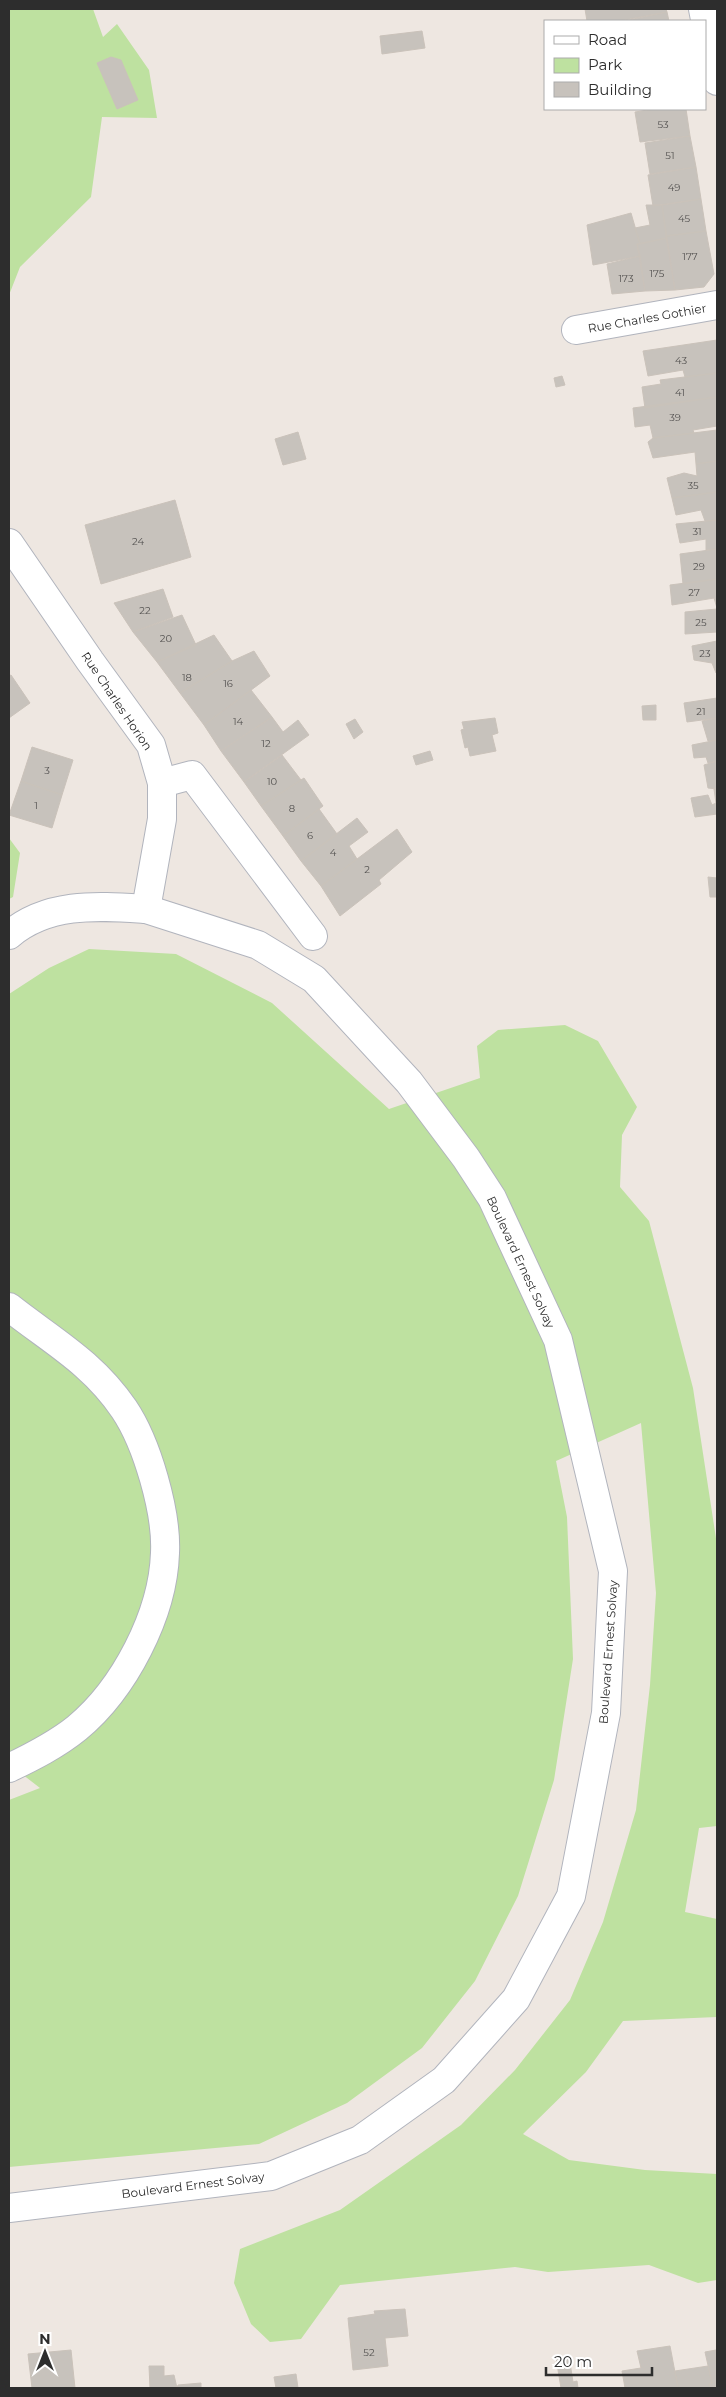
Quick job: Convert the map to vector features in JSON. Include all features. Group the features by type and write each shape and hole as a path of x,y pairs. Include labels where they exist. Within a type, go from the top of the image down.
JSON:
{"street":[{"path":"706,24 717,81"},
{"name":"Rue Charles Gothier","path":"576,330 717,305"},
{"name":"Rue Charles Horion","path":"9,542 90,661 151,746 162,783 162,819 146,909"},
{"path":"162,783 192,775 313,936"},
{"name":"Boulevard Ernest Solvay","path":"9,936 38,916 59,910 98,906 146,909 258,945 314,979 408,1082 466,1158 492,1198 558,1340 613,1571 606,1713 570,1896 516,1999 444,2080 360,2140 271,2176 9,2208"},
{"path":"9,1307 70,1351 101,1380 125,1410 141,1441 153,1476 161,1513 165,1553 158,1598 147,1631 127,1668 113,1688 78,1727 41,1752 9,1768"}],"green space":[{"path":"9,9 93,9 103,37 117,24 149,70 157,118 102,117 91,197 20,267 9,295"},
{"path":"9,838 20,853 13,897 9,899"},
{"path":"89,949 176,954 272,1003 389,1109 480,1078 477,1046 498,1030 565,1025 598,1041 637,1107 622,1135 620,1187 649,1221 693,1388 717,1545 717,1826 699,1828 685,1912 717,1919 717,2017 623,2021 586,2072 523,2134 569,2160 645,2170 717,2174 717,2280 698,2283 649,2265 548,2272 515,2267 340,2285 301,2339 270,2342 251,2324 234,2283 240,2249 340,2210 461,2125 515,2070 570,2000 603,1922 636,1810 650,1685 656,1593 641,1423 556,1461 567,1517 573,1659 554,1780 518,1896 475,1981 422,2048 347,2103 259,2144 9,2167 9,1800 40,1788 9,1764 9,994 49,968"}],"building":[{"path":"585,9 666,9 667,12 624,20 587,20"},
{"path":"667,12 669,20 629,20"},
{"path":"422,31 425,48 382,54 380,36"},
{"path":"111,57 121,60 138,100 117,109 97,63"},
{"path":"648,110 686,110 690,136 640,142 635,112"},
{"path":"690,136 696,167 650,174 645,143"},
{"path":"696,167 701,199 653,206 648,175"},
{"path":"701,199 706,231 666,236 662,205"},
{"path":"646,205 662,205 667,238 640,244 635,228 650,225"},
{"path":"631,213 640,244 637,244 640,256 593,265 587,225"},
{"path":"706,231 714,274 704,287 675,290 666,236"},
{"path":"667,238 675,290 645,291 637,244"},
{"path":"640,256 645,291 612,294 607,264"},
{"path":"717,340 717,373 685,377 683,370 648,376 643,351"},
{"path":"717,373 717,397 645,408 642,387 661,384 660,380"},
{"path":"562,376 565,385 556,387 554,378"},
{"path":"717,397 717,426 693,430 694,433 653,438 650,425 635,427 633,408"},
{"path":"717,430 717,461 696,464 695,452 653,458 648,442 653,438"},
{"path":"298,432 306,459 283,465 275,439"},
{"path":"717,461 717,492 672,498 667,478 684,473 697,476 696,464"},
{"path":"717,492 717,520 705,521 701,510 676,515 672,498"},
{"path":"175,500 191,557 101,584 85,525"},
{"path":"717,520 717,549 706,550 706,539 680,543 676,524"},
{"path":"717,549 717,579 683,584 680,554"},
{"path":"717,579 717,608 714,598 672,605 670,585"},
{"path":"163,589 173,617 133,632 114,603"},
{"path":"717,609 717,632 685,634 685,612"},
{"path":"182,615 196,645 157,662 133,632"},
{"path":"214,635 232,661 180,693 157,662"},
{"path":"717,641 716,673 712,663 694,660 692,646"},
{"path":"254,651 270,676 204,725 180,693 232,661"},
{"path":"11,675 30,703 9,718 9,676"},
{"path":"251,690 272,717 221,751 204,725"},
{"path":"717,698 717,718 687,722 684,703"},
{"path":"656,705 656,720 643,720 642,706"},
{"path":"272,717 283,732 298,720 309,735 244,782 221,751"},
{"path":"495,718 498,733 492,735 496,751 470,756 468,747 465,748 461,730 464,729 462,722"},
{"path":"717,718 717,740 708,741 702,721"},
{"path":"355,719 363,732 354,739 346,724"},
{"path":"717,740 717,761 708,763 706,757 694,758 692,745"},
{"path":"32,747 73,760 62,795 21,781"},
{"path":"430,751 433,760 416,765 413,756"},
{"path":"282,755 301,780 261,806 244,782"},
{"path":"717,761 717,789 708,788 704,765"},
{"path":"304,778 323,806 283,836 261,806"},
{"path":"21,781 62,795 52,828 9,815"},
{"path":"714,789 717,789 717,814 695,817 691,798 708,795 712,805 716,803"},
{"path":"319,809 337,834 301,861 283,836"},
{"path":"357,818 368,832 349,846 357,859 321,886 301,861"},
{"path":"397,829 412,852 379,880 381,884 340,916 321,886"},
{"path":"708,877 717,878 717,897 710,897"},
{"path":"405,2309 408,2336 385,2338 388,2366 353,2370 348,2318 375,2314 374,2311"},
{"path":"670,2346 678,2388 625,2388 622,2371 641,2368 637,2351"},
{"path":"71,2350 75,2388 32,2388 28,2354"},
{"path":"716,2350 717,2388 710,2388 709,2384 712,2383 705,2352"},
{"path":"569,2356 573,2382 577,2381 578,2388 561,2388 556,2358"},
{"path":"149,2366 164,2366 164,2376 174,2375 177,2388 150,2388"},
{"path":"708,2366 712,2383 709,2384 710,2388 678,2388 675,2371"},
{"path":"296,2374 298,2388 276,2388 274,2377"},
{"path":"201,2383 201,2388 177,2388 178,2385"}]}
